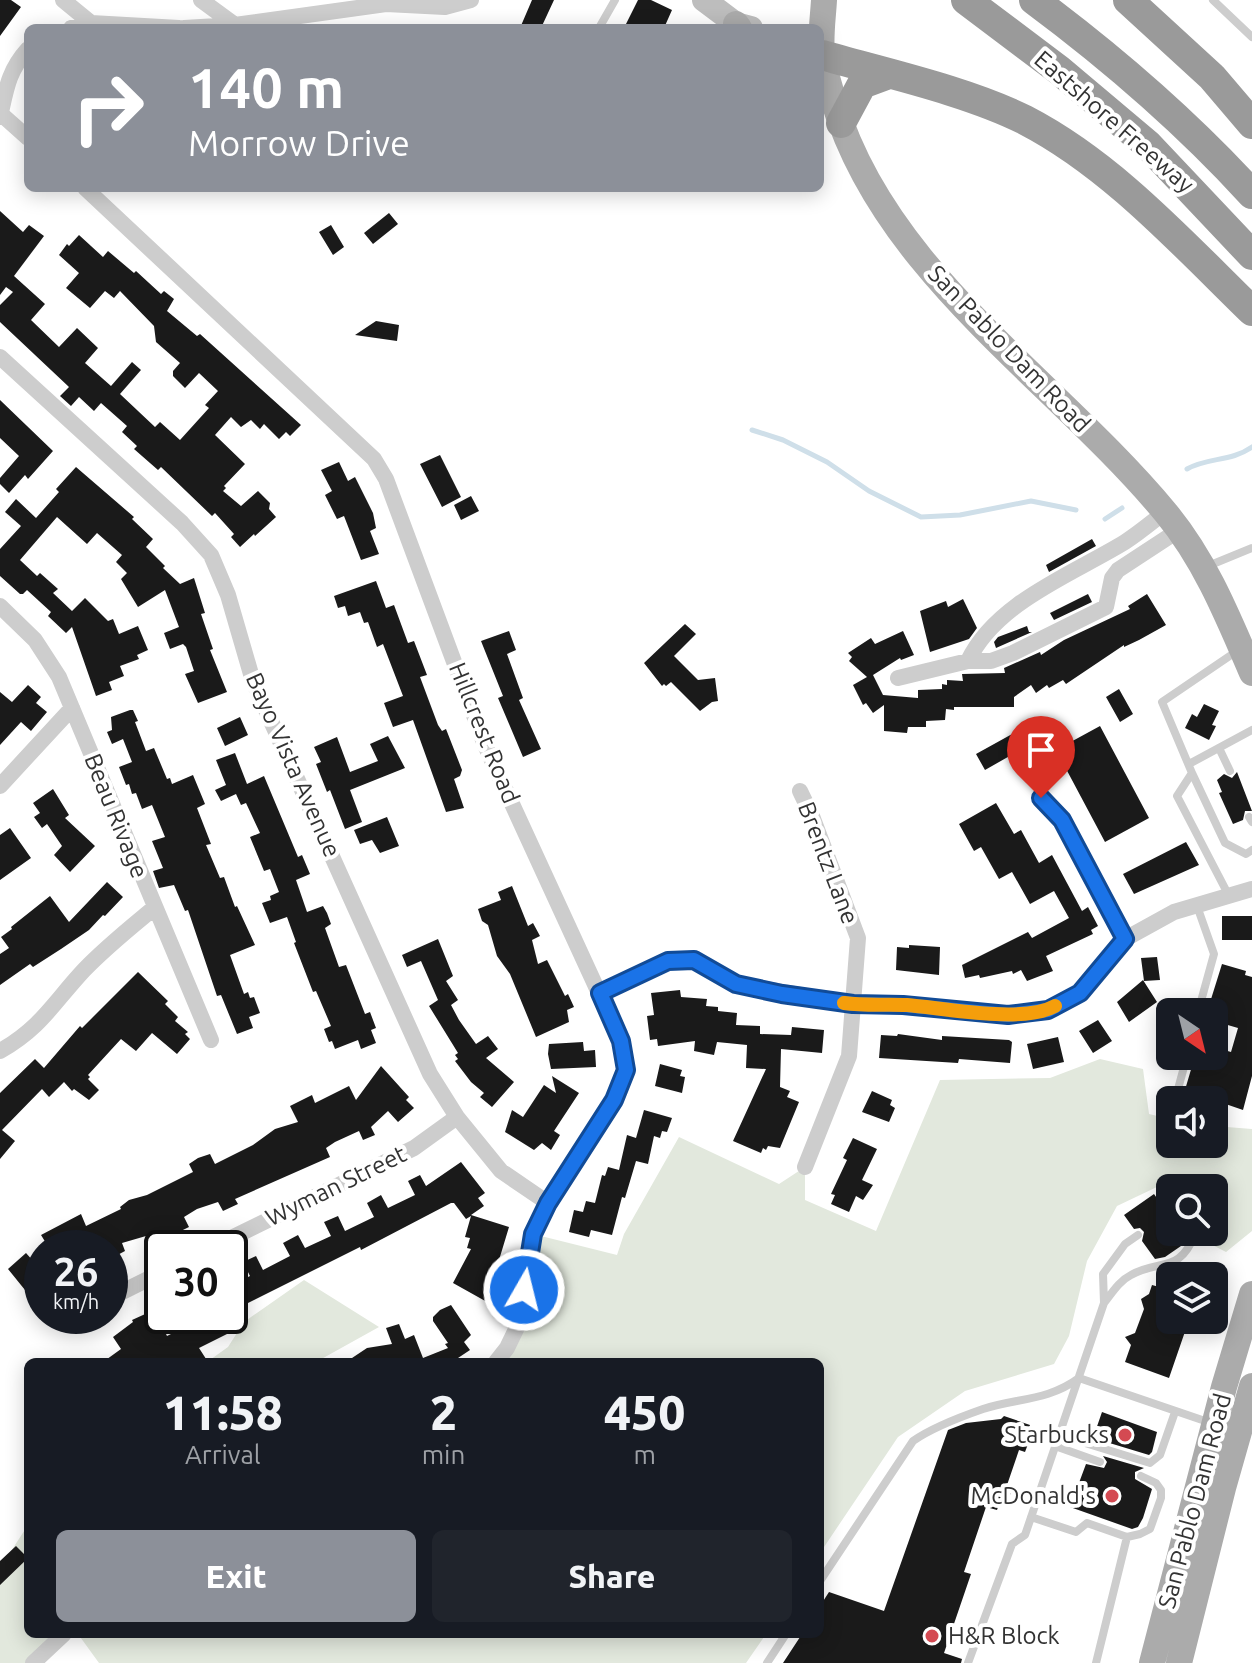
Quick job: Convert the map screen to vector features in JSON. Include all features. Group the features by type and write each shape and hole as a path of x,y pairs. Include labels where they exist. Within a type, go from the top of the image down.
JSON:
{"highway":[{"name":"Eastshore Freeway","path":"966,0 1059,70 1148,145 1252,255"},
{"name":"Eastshore Freeway","path":"1034,0 1173,113 1252,194"},
{"path":"1128,0 1212,77 1252,124"},
{"path":"824,55 981,102 1024,120 1089,160 1180,241 1252,311"},
{"path":"836,129 862,84 889,74"}],"main road":[{"name":"San Pablo Dam Road","path":"823,24 824,0"},
{"name":"San Pablo Dam Road","path":"824,69 836,129 894,225 943,283 1172,521 1204,568 1252,673"},
{"name":"San Pablo Dam Road","path":"1152,1663 1252,1294"},
{"name":"San Pablo Dam Road","path":"1179,1663 1252,1386"}],"street":[{"path":"63,0 91,23"},
{"path":"201,0 234,24"},
{"path":"241,24 384,2 445,7 471,0"},
{"path":"704,0 738,24"},
{"path":"87,24 109,24"},
{"path":"24,53 4,88 0,116 24,135"},
{"name":"Hillcrest Road","path":"89,192 374,459 386,479 485,745 621,1041 626,1070 614,1100 548,1203 533,1234 520,1321 499,1358"},
{"name":"Bayo Vista Avenue","path":"0,357 182,523 211,555 228,595 253,681 430,1074 457,1117 501,1171 548,1203"},
{"path":"968,661 974,648 1010,612 1050,584 1124,543 1172,521"},
{"path":"898,678 968,661 991,661 1106,607 1112,578 1118,570 1172,521"},
{"name":"Beau Rivage","path":"0,606 35,640 59,677 211,1040"},
{"path":"0,786 72,708"},
{"name":"Brentz Lane","path":"800,791 858,938 849,1056 805,1167"},
{"path":"1041,798 1062,820 1125,939"},
{"path":"600,993 668,961 694,960 736,984 853,1004 903,1005 1008,1015 1048,1010 1080,993 1125,939 1174,912 1252,889"},
{"path":"0,1051 17,1041 50,1012 82,972 154,908"},
{"name":"Wyman Street","path":"248,1230 414,1148 457,1117"},
{"path":"33,1663 60,1638"}],"lane":[{"path":"601,24 615,0"},
{"path":"1213,0 1252,37"},
{"path":"1204,568 1252,548"},
{"path":"1241,648 1162,702 1225,843 1246,854 1252,850"},
{"path":"1229,896 1177,796 1190,768 1252,730"},
{"path":"1219,748 1230,771"},
{"path":"1196,905 1214,954 1202,998"},
{"path":"1104,1303 1103,1274 1125,1244 1138,1235"},
{"path":"968,1663 1012,1544 1025,1535 1104,1303 1119,1284 1132,1274 1172,1264 1189,1246"},
{"path":"1079,1378 1215,1425"},
{"path":"824,1575 913,1441 984,1409 1062,1390 1079,1378"},
{"path":"1059,1435 1150,1463 1160,1455 1175,1412"},
{"path":"1055,1446 1100,1462"},
{"path":"1031,1517 1076,1532 1087,1523 1127,1537 1140,1534 1150,1529 1161,1498 1161,1490 1156,1483 1141,1476"},
{"path":"1096,1663 1127,1537"},
{"path":"767,1663 783,1638"}],"shaded area":[{"path":"1100,1059 1143,1069 1149,1114 1156,1116 1156,1158 1228,1158 1228,1127 1252,1129 1252,1231 1226,1252 1214,1246 1228,1246 1228,1174 1156,1174 1156,1187 1117,1206 1087,1261 1069,1336 1054,1364 965,1391 898,1437 824,1547 824,1358 499,1358 507,1348 533,1234 617,1255 624,1234 679,1137 779,1184 805,1167 805,1200 876,1231 940,1080 1050,1078"},
{"path":"304,1280 379,1327 323,1358 213,1358 228,1347 236,1334 248,1334 248,1319"},
{"path":"24,1531 24,1638 60,1638 33,1663 0,1663 0,1568"},
{"path":"81,1638 763,1638 746,1663 99,1663"}],"building":[{"path":"0,0 11,0 21,7 0,36"},
{"path":"532,0 554,0 543,24 522,24"},
{"path":"638,0 651,0 672,10 666,24 626,24"},
{"path":"0,211 23,232 29,225 44,236 14,276 45,304 31,320 59,347 77,328 98,348 85,363 111,386 132,362 141,370 120,394 155,427 160,422 180,440 209,408 205,405 218,391 199,373 185,388 173,376 180,363 156,342 154,326 120,291 114,298 105,291 90,308 66,288 79,273 59,255 79,235 103,257 108,251 161,294 164,291 174,299 167,311 197,336 200,334 301,425 290,436 286,432 279,439 264,424 260,429 251,420 241,427 231,417 215,435 245,464 223,491 241,506 258,491 270,503 269,509 276,517 255,536 240,547 231,537 234,534 215,513 212,516 161,467 158,470 134,449 137,446 122,432 127,426 101,403 94,411 79,397 71,406 60,396 69,387 0,322 0,305 13,292 6,287 0,295"},
{"path":"389,213 398,224 373,244 364,233"},
{"path":"331,225 344,247 333,255 319,232"},
{"path":"376,321 399,325 397,341 355,335"},
{"path":"0,400 53,451 28,479 25,475 9,493 0,484 0,478 19,456 0,438"},
{"path":"440,455 461,497 442,507 420,464"},
{"path":"339,462 348,481 355,477 373,513 376,528 370,531 379,554 361,560 344,516 337,519 325,495 332,491 321,470"},
{"path":"76,467 134,517 132,519 153,539 146,547 180,584 194,578 205,613 201,614 213,649 210,650 227,692 198,703 185,674 194,671 186,647 183,644 170,649 164,633 179,627 165,590 138,607 121,579 127,573 116,562 122,555 97,533 87,544 57,517 20,560 37,576 40,573 58,589 53,593 72,611 85,598 108,621 113,619 119,634 138,626 148,650 137,655 139,659 120,666 124,676 109,682 112,690 96,696 72,627 66,633 48,616 51,612 27,590 20,594 0,576 0,549 21,526 5,512 16,499 36,518"},
{"path":"471,496 479,511 461,520 454,505"},
{"path":"1092,539 1096,546 1049,572 1046,565"},
{"path":"376,581 386,608 394,605 408,643 414,641 427,675 420,677 438,725 442,731 446,729 462,770 460,776 454,779 464,808 446,812 413,720 393,727 384,703 403,696 383,644 377,647 368,622 364,623 360,612 348,616 345,606 338,608 334,596"},
{"path":"1088,594 1092,602 1054,620 1050,613"},
{"path":"1147,594 1166,625 1124,645 1066,684 1063,680 1049,688 1047,685 1036,693 1031,685 1014,697 1014,707 954,707 954,710 946,709 945,720 926,721 926,727 908,727 907,733 884,731 884,705 873,713 866,703 863,705 853,685 867,677 849,661 852,657 848,653 871,638 875,644 903,631 914,655 900,658 873,675 883,695 918,698 918,690 942,689 942,684 947,685 947,680 963,681 962,674 1005,673 1004,668 1040,652 1041,655 1064,640 1130,609 1128,606"},
{"path":"963,599 977,628 969,639 930,652 920,611 946,601 948,607"},
{"path":"685,624 696,634 674,656 698,680 715,678 718,701 700,711 671,682 662,686 644,663"},
{"path":"1027,626 1032,632 996,648 994,642 998,637"},
{"path":"509,631 516,650 507,654 523,698 519,700 541,749 523,757 498,698 503,696 481,641"},
{"path":"28,685 41,697 36,703 47,712 31,731 21,722 0,745 0,692 12,702"},
{"path":"1119,689 1133,714 1120,722 1106,697"},
{"path":"1204,704 1219,711 1209,740 1185,728 1192,714 1197,717"},
{"path":"133,710 138,721 135,722 146,751 154,748 167,779 170,778 172,784 193,775 205,804 197,808 211,844 206,845 255,945 230,955 244,994 248,992 250,998 254,997 260,1013 249,1017 253,1028 237,1034 221,995 217,996 188,910 185,911 174,885 159,888 153,871 163,868 152,841 165,837 152,805 142,809 136,793 132,794 129,784 126,785 119,767 132,762 123,739 112,744 107,732 112,730 111,717"},
{"path":"240,717 248,735 225,746 217,728"},
{"path":"1041,718 1050,733 985,770 976,754"},
{"path":"1100,726 1149,818 1105,842 1056,750"},
{"path":"388,736 405,768 350,790 362,822 345,829 316,764 321,762 314,747 337,737 350,772 378,761 370,744"},
{"path":"235,753 247,784 264,776 298,857 302,855 310,874 296,880 307,912 323,906 327,913 331,924 325,928 339,967 346,965 365,1014 370,1012 376,1028 371,1030 376,1043 361,1049 358,1040 335,1049 324,1029 331,1026 316,991 313,992 287,917 270,923 262,903 279,892 270,869 264,871 250,837 260,833 246,803 241,805 236,794 221,801 215,790 226,785 216,760"},
{"path":"1237,772 1252,811 1245,811 1243,820 1233,824 1219,793 1222,792 1217,780 1224,774 1232,778"},
{"path":"53,789 69,815 65,818 95,846 70,872 54,855 62,846 47,824 42,828 34,817 40,813 33,803"},
{"path":"996,803 1014,834 1021,830 1039,863 1052,855 1082,911 1088,907 1098,926 1091,930 1093,934 1046,956 1053,971 1027,981 1021,970 1013,974 1012,971 965,978 962,965 1028,932 1032,938 1069,918 1054,891 1030,904 1012,872 999,879 981,847 974,851 959,824"},
{"path":"387,817 399,846 380,853 372,840 360,844 354,830"},
{"path":"10,828 31,858 0,880 0,835"},
{"path":"1186,842 1199,865 1134,894 1123,874"},
{"path":"107,882 123,897 105,916 61,949 33,967 30,964 0,985 0,954 9,948 1,937 11,927 50,896 69,922"},
{"path":"512,886 528,926 533,923 540,936 532,940 538,964 547,960 574,1007 567,1010 569,1022 536,1037 510,974 497,956 488,925 482,921 478,909 501,900 498,892"},
{"path":"1222,916 1252,916 1252,940 1222,940"},
{"path":"438,939 453,976 446,981 458,1000 451,1005 476,1044 488,1036 498,1049 486,1058 514,1082 492,1107 480,1097 484,1093 455,1061 458,1053 429,1006 438,1000 421,961 407,967 402,955"},
{"path":"909,945 940,947 939,975 896,970 897,947 909,948"},
{"path":"1157,957 1160,980 1144,981 1141,958"},
{"path":"1222,964 1246,971 1245,975 1252,977 1252,1076 1243,1110 1228,1105 1228,1086 1186,1086 1191,1070 1228,1070 1228,1051 1231,1052 1238,1028 1228,1025 1228,998 1211,998"},
{"path":"138,972 168,1001 165,1004 178,1017 175,1021 188,1032 185,1034 190,1039 177,1054 152,1033 136,1051 121,1039 88,1075 99,1090 89,1100 74,1089 72,1091 64,1082 49,1097 42,1089 2,1130 15,1141 0,1159 0,1093 35,1059 44,1068 80,1026 82,1028"},
{"path":"1143,980 1156,1000 1129,1022 1117,1002"},
{"path":"680,990 681,997 707,999 706,1006 737,1013 736,1025 760,1026 760,1034 791,1035 792,1027 824,1030 822,1053 781,1049 780,1087 790,1091 787,1097 799,1102 780,1148 768,1146 761,1153 733,1141 766,1069 746,1068 747,1045 717,1042 714,1055 694,1051 695,1041 658,1046 657,1039 650,1040 647,1016 654,1015 651,993"},
{"path":"1098,1020 1112,1041 1093,1053 1079,1031"},
{"path":"881,1035 942,1040 942,1036 1009,1040 1012,1042 1010,1063 879,1058"},
{"path":"1058,1037 1064,1062 1033,1069 1027,1044"},
{"path":"583,1042 584,1051 595,1050 596,1067 551,1069 549,1044"},
{"path":"660,1064 682,1070 680,1076 685,1077 682,1093 655,1086"},
{"path":"381,1066 409,1097 406,1100 414,1108 398,1122 388,1111 371,1127 375,1135 363,1140 359,1131 335,1142 326,1148 330,1157 235,1199 238,1204 223,1211 218,1202 197,1209 184,1217 189,1227 183,1230 144,1230 144,1237 128,1241 128,1230 51,1230 81,1214 86,1226 121,1209 129,1200 147,1195 193,1172 189,1164 198,1158 210,1154 215,1164 253,1145 275,1129 298,1122 290,1106 312,1095 315,1103 349,1086 356,1100"},
{"path":"552,1076 579,1093 554,1131 560,1135 551,1150 542,1143 534,1150 505,1132 512,1110 523,1117 544,1085 556,1093"},
{"path":"872,1091 892,1100 890,1105 895,1108 889,1122 862,1112"},
{"path":"644,1110 672,1118 667,1132 662,1131 660,1138 654,1136 648,1164 636,1161 612,1235 591,1230 589,1237 569,1232 574,1210 583,1212 586,1201 595,1203 602,1175 605,1176 608,1167 619,1170 627,1135 636,1138"},
{"path":"853,1138 877,1149 862,1180 873,1185 863,1200 856,1196 849,1212 831,1204 835,1195 831,1194 847,1160 843,1158"},
{"path":"461,1162 485,1193 478,1198 484,1206 471,1215 509,1227 496,1270 502,1273 487,1302 453,1283 471,1249 467,1248 470,1238 465,1237 471,1216 466,1219 451,1203 248,1303 248,1260 256,1256 263,1270 290,1256 283,1243 298,1235 305,1248 331,1236 324,1222 338,1216 345,1231 374,1217 367,1203 381,1195 388,1208 415,1195 408,1181 420,1175 426,1186"},
{"path":"1154,1194 1156,1246 1181,1246 1165,1257 1155,1259 1142,1241 1144,1232 1140,1228 1134,1229 1124,1215"},
{"path":"24,1255 24,1289 8,1269"},
{"path":"1152,1285 1156,1286 1156,1334 1184,1334 1169,1378 1125,1362 1131,1345 1125,1337 1135,1333 1144,1309 1141,1299 1149,1294"},
{"path":"451,1305 471,1335 464,1342 470,1350 458,1358 423,1358 448,1348 445,1344 448,1343 433,1321 440,1310"},
{"path":"144,1315 144,1334 227,1334 199,1348 205,1358 109,1358 121,1349 113,1337 128,1334 128,1326"},
{"path":"399,1324 405,1339 414,1335 423,1358 352,1358 367,1348 392,1344 386,1328"},
{"name":"Starbucks","path":"1102,1412 1157,1432 1152,1452 1149,1455 1093,1438"},
{"path":"1004,1416 1030,1425 1027,1434 1031,1436 1025,1452 1019,1450 1006,1488 1012,1489 1006,1507 999,1504 997,1510 986,1507 964,1572 971,1574 944,1653 962,1659 961,1663 783,1663 799,1638 824,1638 824,1600 829,1592 884,1611 948,1430 966,1423 1001,1419"},
{"name":"McDonald's","path":"1103,1456 1144,1468 1135,1472 1135,1479 1152,1489 1138,1527 1132,1529 1070,1507 1086,1464 1104,1468 1107,1462"},
{"path":"16,1546 24,1554 24,1562 0,1585 0,1561"}],"waterway":[{"path":"752,430 783,440 827,462 869,491 921,517 960,515 1031,501 1076,510"},
{"path":"1187,469 1236,455 1252,447"},
{"path":"1105,519 1122,508"}],"slow traffic":[{"path":"844,1003 1008,1015 1048,1010 1055,1006"}],"place":[{"name":"Starbucks","path":"1125,1435"},
{"name":"McDonald's","path":"1112,1496"},
{"name":"H&R Block","path":"932,1636"}],"route":[{"path":"524,1290 533,1234 548,1203 614,1100 626,1070 621,1041 600,993 623,980 668,961 694,960 736,984 782,994 853,1004 903,1005 1008,1015 1048,1010 1080,993 1125,939 1062,820 1041,798"}]}
